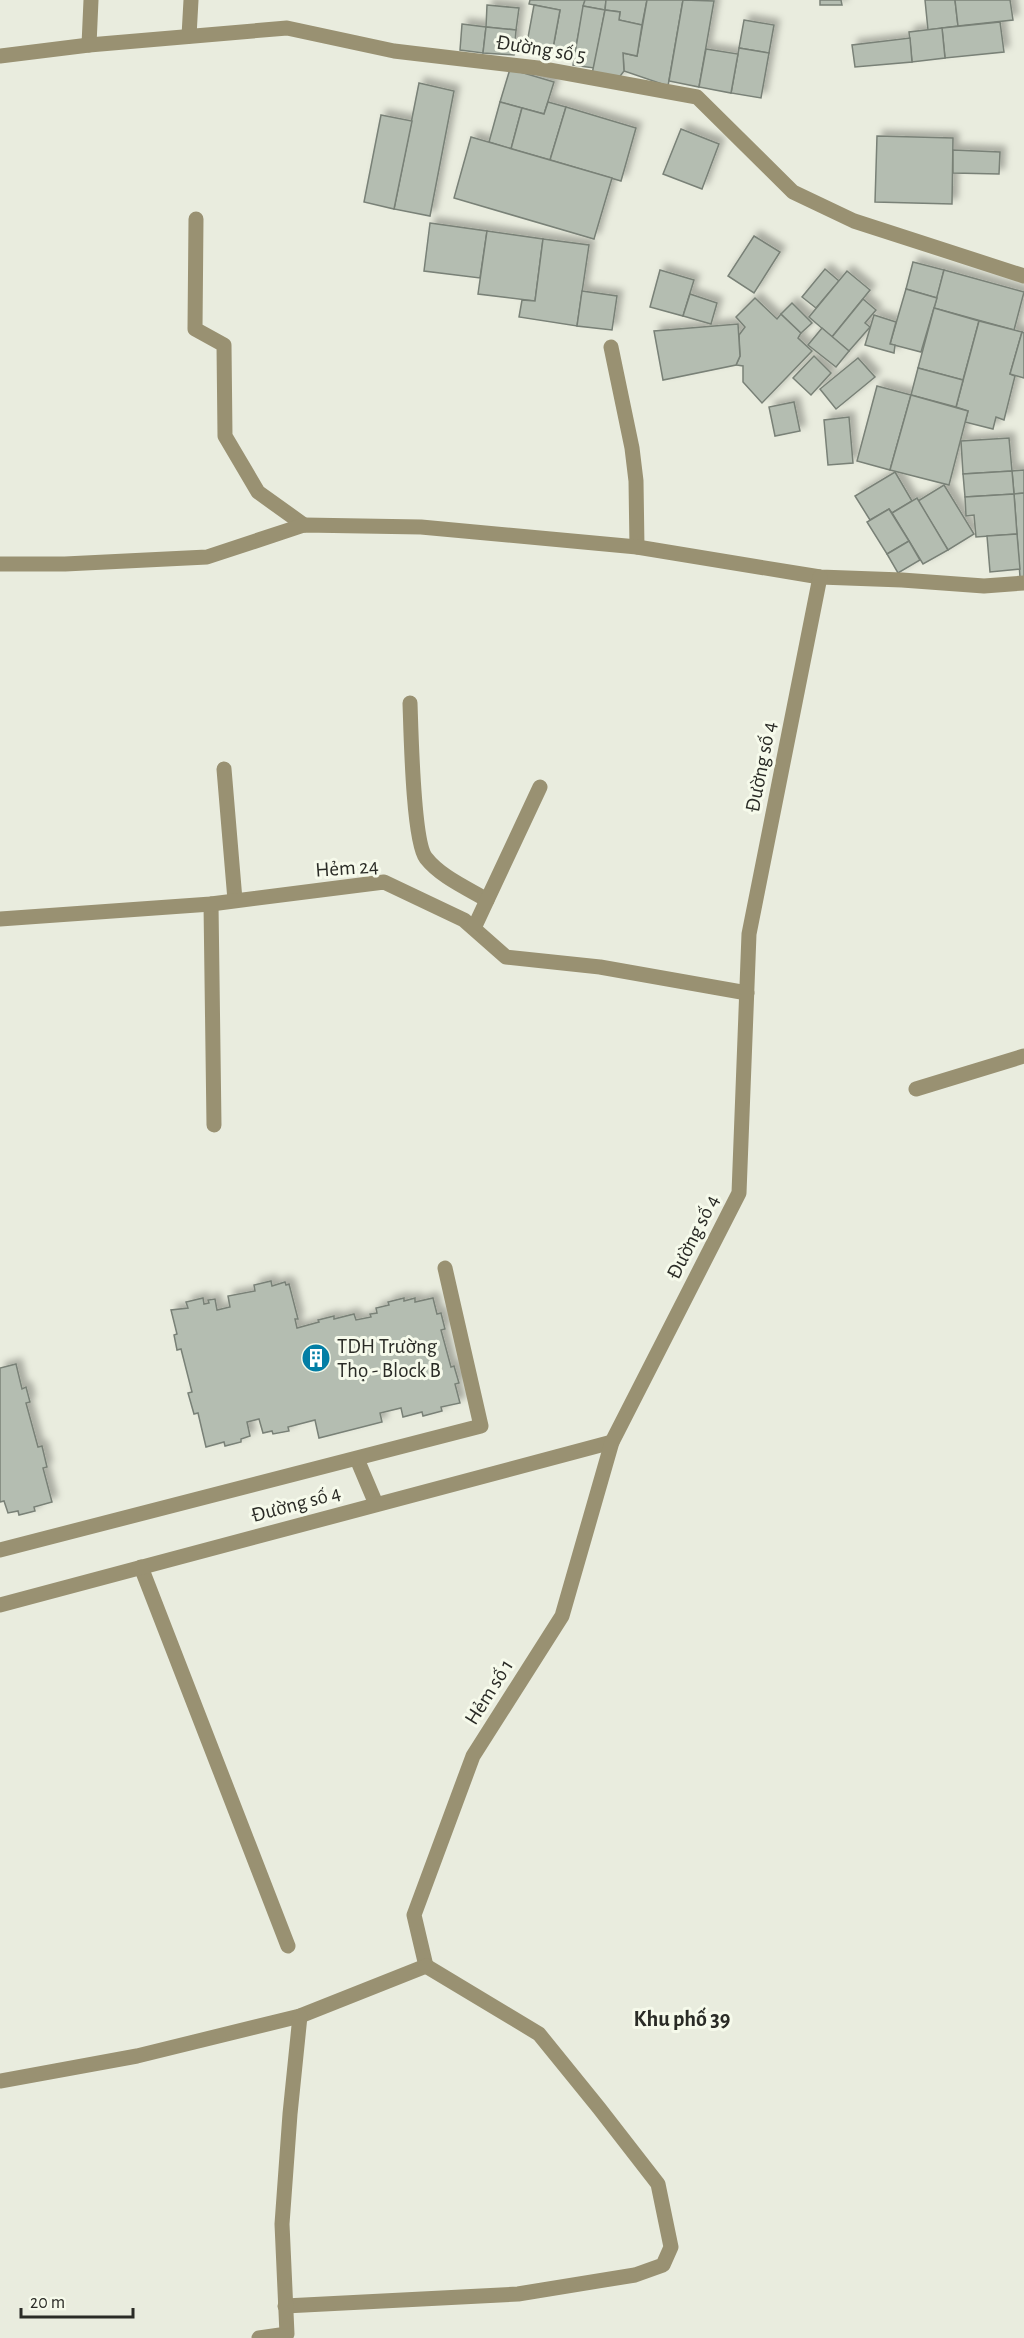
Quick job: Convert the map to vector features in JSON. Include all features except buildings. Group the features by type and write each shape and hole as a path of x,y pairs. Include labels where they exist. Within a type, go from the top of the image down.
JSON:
{"street":[{"path":"89,45 92,0"},
{"path":"189,36 191,0"},
{"name":"Đường số 5","path":"0,56 89,45 287,28 394,51 538,68 697,98 794,192 854,221 1024,276"},
{"path":"196,219 195,329 224,345 225,436 258,492 304,525"},
{"path":"611,347 632,448 636,481 637,547"},
{"path":"0,564 65,564 207,557 304,525 421,527 637,547 820,577 984,586 1024,582"},
{"name":"Đường số 4","path":"0,1605 612,1442 739,1193 749,934 820,577"},
{"path":"410,703 418,835 425,857 446,876 487,900"},
{"path":"224,769 235,900"},
{"path":"474,928 540,788"},
{"name":"Hẻm 24","path":"0,919 211,904 384,882 464,920 506,957 600,967 747,993"},
{"path":"211,904 214,1125"},
{"path":"916,1089 1024,1056"},
{"path":"0,1550 481,1426 445,1268"},
{"name":"Hẻm số 1","path":"426,1966 414,1915 473,1756 562,1616 612,1442"},
{"path":"357,1459 376,1504"},
{"path":"141,1567 288,1946"},
{"path":"0,2081 137,2056 300,2016 426,1966 539,2034 658,2184 671,2247 663,2265 635,2275 518,2294 285,2306"},
{"path":"259,2338 287,2334 282,2224 300,2016"}],"place":[{"name":"TDH Trường Thọ - Block B","path":"316,1358"}],"district":[{"name":"Khu phố 39","path":"682,2019"}]}
